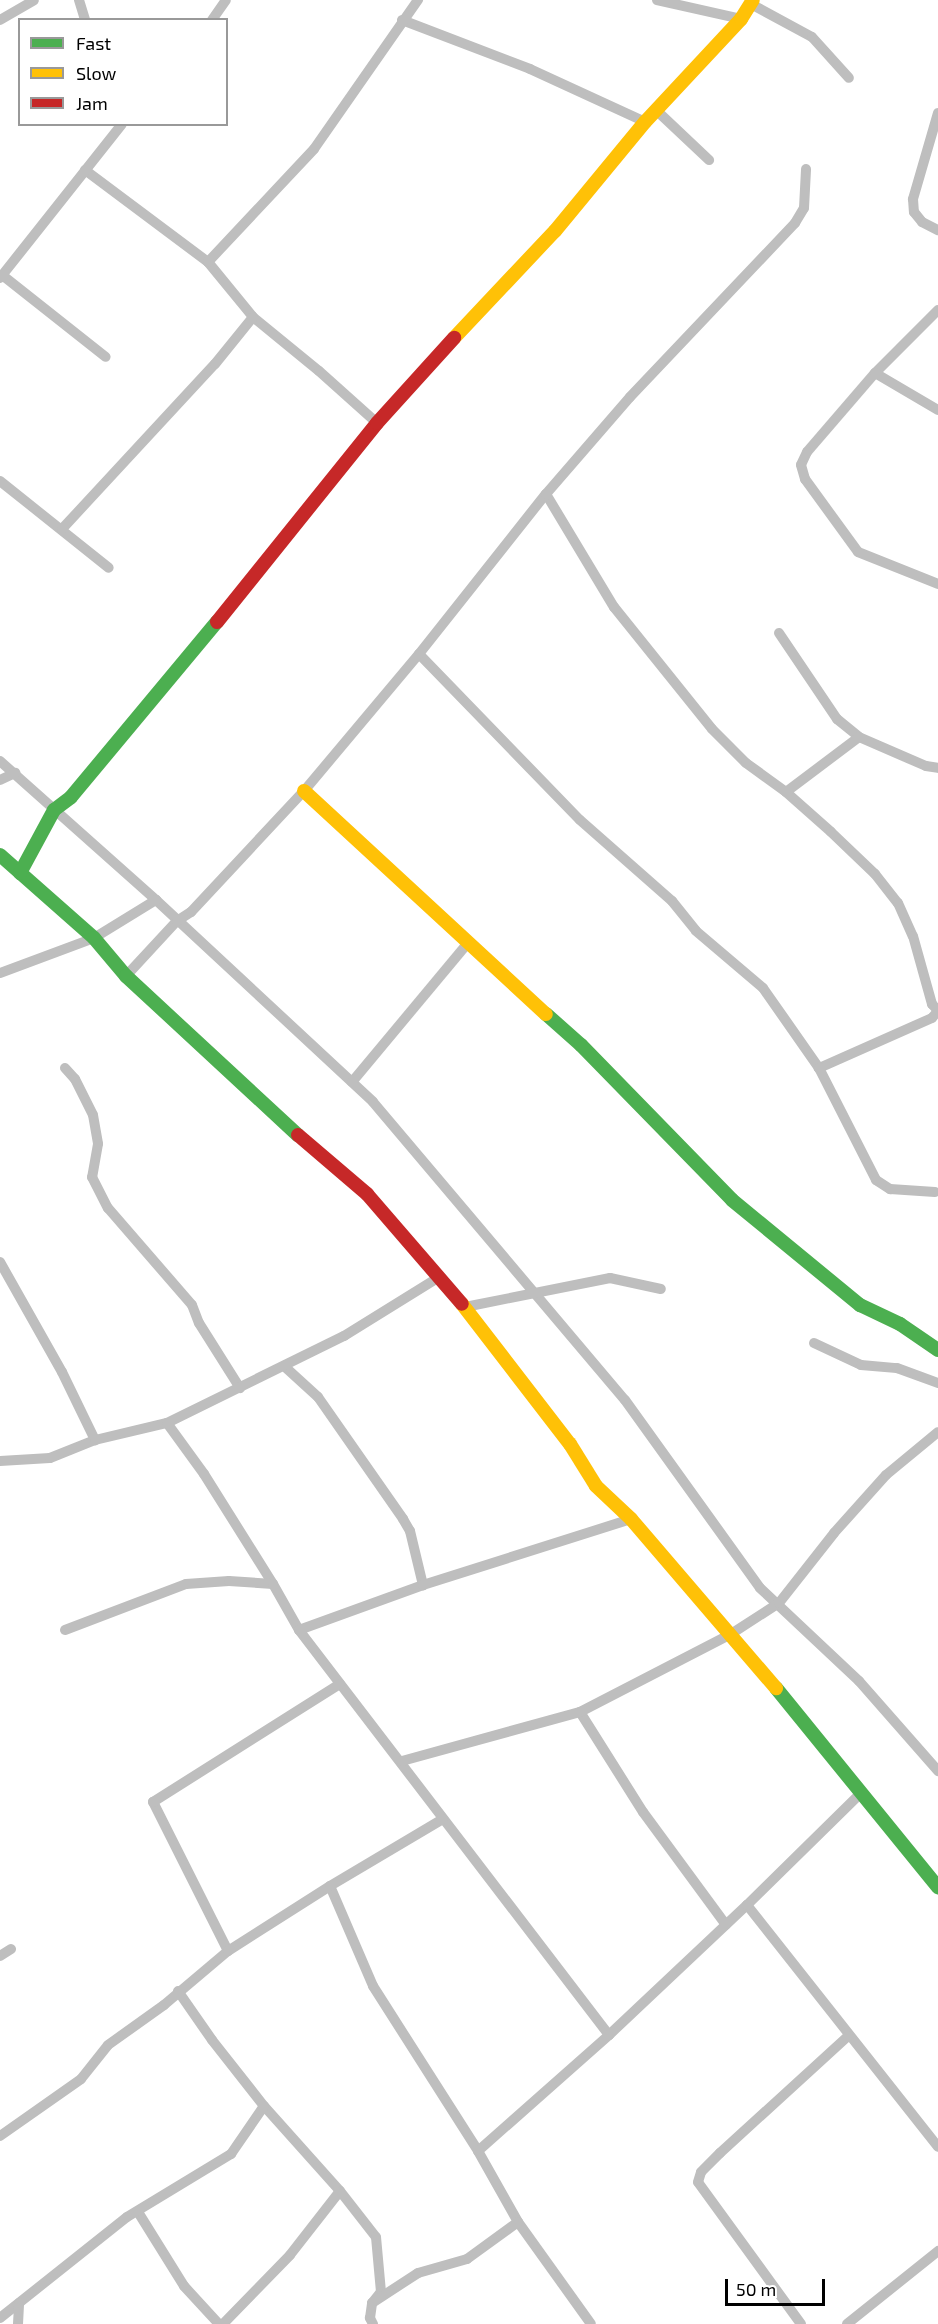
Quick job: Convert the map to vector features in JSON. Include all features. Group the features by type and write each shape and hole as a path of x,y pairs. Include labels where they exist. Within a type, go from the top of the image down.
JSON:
{"street":[{"path":"0,20 34,0"},
{"path":"79,0 84,18"},
{"path":"213,18 226,0"},
{"path":"208,262 314,149 418,0"},
{"path":"657,0 741,19"},
{"path":"20,873 54,810 71,797 179,669 377,423 562,223 656,110 741,19 752,2 812,37 849,78"},
{"path":"402,20 530,69 645,123"},
{"path":"656,110 710,160"},
{"path":"938,114 913,199 914,212 922,222 938,230"},
{"path":"106,357 1,276 117,127"},
{"path":"126,976 177,921 191,912 304,791 419,654 546,494 630,397 795,223 804,208 807,169"},
{"path":"85,170 208,262 253,317 319,371 377,423"},
{"path":"938,310 875,373 807,452 801,465 805,479 858,552 938,584"},
{"path":"62,529 215,364 253,317"},
{"path":"875,373 938,410"},
{"path":"0,481 109,568"},
{"path":"546,494 614,607 712,729 746,763 786,792 875,874 897,903 913,936 932,1004 938,1011 932,1018 819,1068"},
{"path":"779,633 837,719 859,737 926,766 938,768"},
{"path":"419,654 580,820 672,901 696,931 763,988 819,1068 876,1180 890,1189 935,1192"},
{"path":"786,792 859,737"},
{"path":"0,761 156,900 373,1102 625,1400 749,1574 859,1681 938,1771"},
{"path":"0,780 15,773"},
{"path":"304,791 466,944 581,1045 732,1200 860,1305 894,1320 938,1350"},
{"path":"0,855 94,938 126,976 302,1139 348,1175 465,1307 570,1444 596,1486 631,1519 731,1634 938,1887"},
{"path":"0,973 94,938 156,900"},
{"path":"352,1082 466,944"},
{"path":"65,1068 75,1079 93,1114 98,1144 92,1177 108,1208 192,1305 199,1323 240,1388"},
{"path":"0,1262 62,1372 95,1440"},
{"path":"0,1461 50,1458 95,1440 167,1423 344,1335 438,1277"},
{"path":"465,1307 610,1278 661,1289"},
{"path":"814,1343 861,1365 897,1368 938,1383"},
{"path":"284,1366 318,1397 410,1531 423,1585"},
{"path":"167,1423 204,1474 299,1630 402,1761 443,1819 609,2035"},
{"path":"402,1761 580,1712 731,1634 779,1603 834,1533 886,1475 938,1432"},
{"path":"299,1630 423,1585 631,1519"},
{"path":"65,1630 186,1584 229,1581 273,1584"},
{"path":"228,1951 153,1802 340,1684"},
{"path":"580,1712 643,1812 726,1925"},
{"path":"478,2151 609,2035 747,1905 862,1792"},
{"path":"0,2136 75,2084 108,2045 164,2006 178,1991 228,1951 330,1886 443,1819"},
{"path":"330,1886 365,1973 478,2151 518,2222 591,2324"},
{"path":"747,1905 848,2036 938,2146"},
{"path":"0,1956 11,1949"},
{"path":"178,1991 212,2040 264,2106 340,2191 376,2237 381,2292 372,2303 370,2318 373,2324"},
{"path":"801,2324 698,2182 701,2172 720,2153 848,2036"},
{"path":"0,2318 128,2217 162,2194 231,2154 264,2106"},
{"path":"138,2212 184,2286 221,2324 290,2255 340,2191"},
{"path":"372,2303 418,2273 467,2259 518,2222"},
{"path":"847,2324 938,2251"},
{"path":"18,2324 19,2303"}],"traffic: fast":[{"path":"20,873 54,810 71,797 217,622"},
{"path":"0,855 94,938 126,976 298,1135"},
{"path":"546,1014 581,1045 732,1200 860,1305 900,1324 938,1350"},
{"path":"776,1688 938,1887"}],"traffic: slow":[{"path":"454,338 555,231 645,122 741,19 753,0"},
{"path":"304,791 546,1014"},
{"path":"462,1304 570,1444 596,1486 631,1519 776,1688"}],"traffic: jam":[{"path":"217,622 377,423 454,338"},
{"path":"298,1135 367,1194 462,1304"}]}
